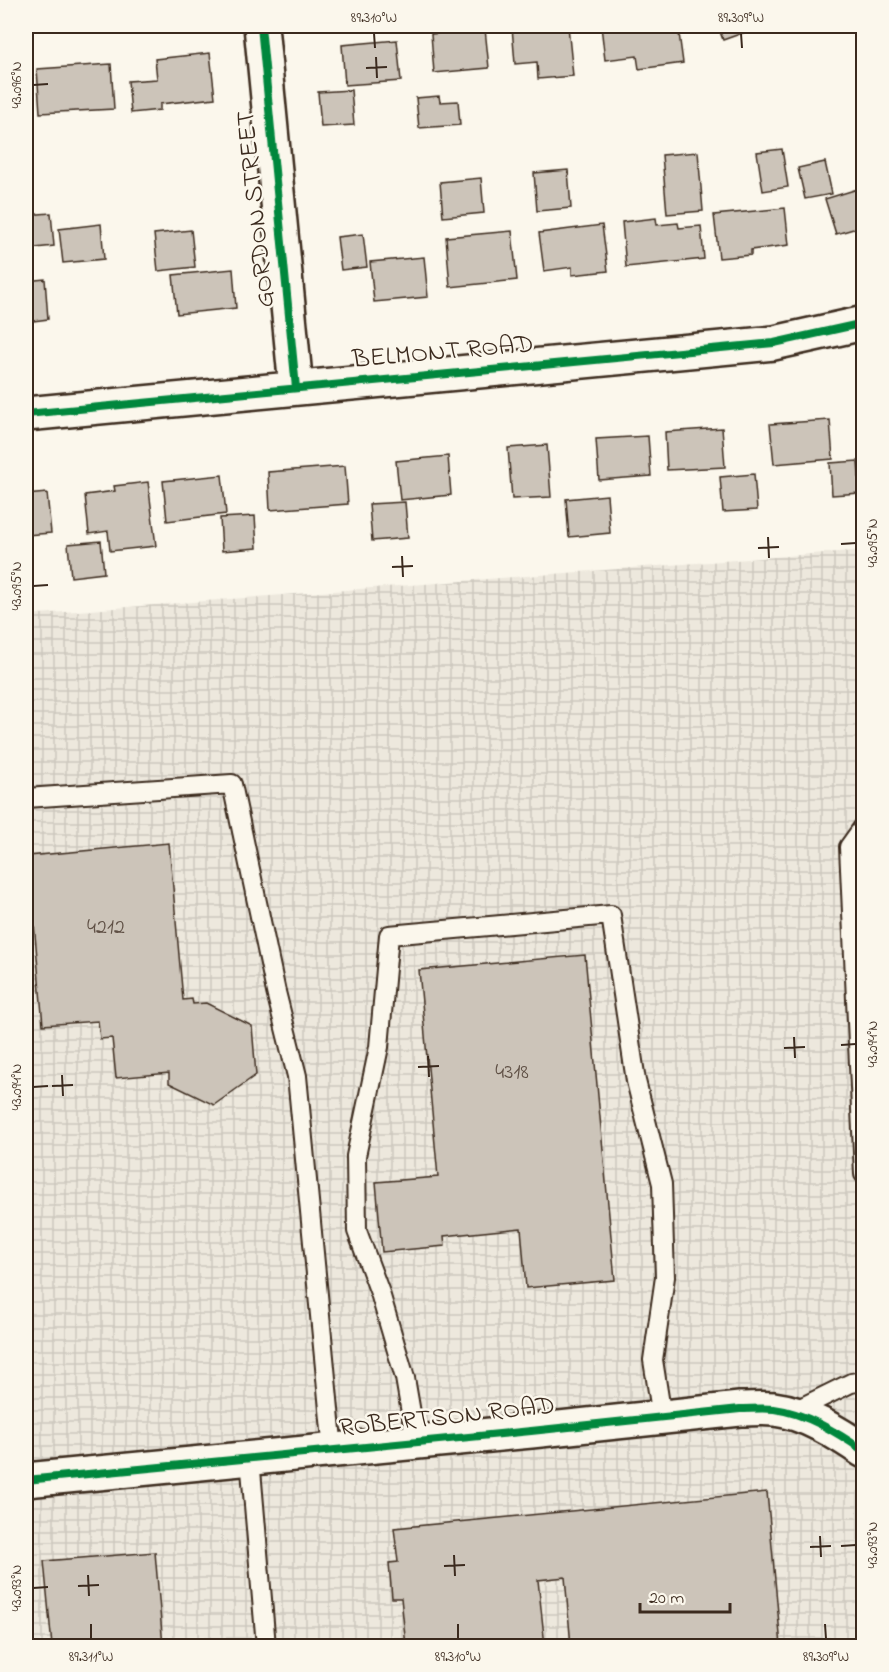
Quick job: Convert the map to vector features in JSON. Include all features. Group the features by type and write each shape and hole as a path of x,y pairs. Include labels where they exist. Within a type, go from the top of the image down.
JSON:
{"street":[{"name":"GORDON STREET","path":"261,26 296,388"},
{"name":"BELMONT ROAD","path":"26,414 774,343 864,323"},
{"name":"ROBERTSON ROAD","path":"26,1480 740,1409 774,1409 812,1420 864,1451"}],"lane":[{"path":"26,798 232,784 276,992 297,1076 333,1451"},
{"path":"864,826 849,847 864,1174"},
{"path":"416,1442 405,1378 380,1293 357,1231 356,1156 379,1047 388,935 611,915 636,1081 662,1184 665,1277 654,1360 662,1417"},
{"path":"790,1413 851,1383 864,1381"},
{"path":"250,1458 266,1647"}],"shaded area":[{"path":"863,550 863,1646 26,1646 26,615"}],"building":[{"path":"568,26 573,76 538,79 537,62 515,64 512,27"},
{"path":"601,26 678,26 683,63 639,69 637,56 605,60"},
{"path":"718,26 762,26 723,40"},
{"path":"485,29 489,68 434,73 431,34"},
{"path":"397,40 401,81 345,85 342,45"},
{"path":"210,53 215,98 160,104 160,110 131,113 128,81 157,79 155,59"},
{"path":"111,64 114,109 40,113 37,69"},
{"path":"351,90 354,125 321,127 318,92"},
{"path":"439,96 440,102 458,101 460,125 419,128 416,98"},
{"path":"782,149 788,187 763,191 757,152"},
{"path":"698,152 703,211 667,214 662,155"},
{"path":"825,162 832,194 805,199 798,168"},
{"path":"568,170 571,208 537,211 534,173"},
{"path":"481,178 484,213 443,217 440,182"},
{"path":"864,187 864,226 836,234 825,199"},
{"path":"785,208 789,245 751,250 751,255 719,258 714,215"},
{"path":"51,213 54,246 26,249 26,215"},
{"path":"656,218 657,225 678,223 679,228 701,226 704,259 626,267 622,222"},
{"path":"101,224 104,259 63,263 59,229"},
{"path":"602,225 608,271 572,275 572,267 544,271 539,233"},
{"path":"191,230 195,267 158,271 154,234"},
{"path":"512,231 517,280 450,287 446,237"},
{"path":"363,234 367,267 341,270 337,237"},
{"path":"424,257 428,297 374,302 370,262"},
{"path":"233,269 236,308 177,314 173,275"},
{"path":"45,279 48,319 26,322 26,281"},
{"path":"830,420 833,459 774,464 770,424"},
{"path":"722,428 725,467 667,470 665,432"},
{"path":"648,436 651,476 599,480 596,439"},
{"path":"547,445 551,497 512,499 508,448"},
{"path":"448,456 451,495 400,500 396,461"},
{"path":"858,461 860,493 832,495 830,463"},
{"path":"345,466 348,504 270,510 268,472"},
{"path":"754,474 757,510 723,512 720,477"},
{"path":"222,475 226,514 167,521 163,481"},
{"path":"148,482 156,546 110,551 108,531 89,534 85,495 115,491 114,486"},
{"path":"47,493 51,533 26,535 26,495"},
{"path":"607,495 610,533 569,537 566,499"},
{"path":"405,502 408,538 372,541 369,504"},
{"path":"255,516 257,548 222,551 220,518"},
{"path":"101,541 104,573 71,577 68,544"},
{"path":"169,843 183,1000 192,999 193,1004 206,1003 252,1026 256,1075 214,1105 169,1083 169,1073 116,1078 112,1038 100,1039 98,1021 43,1025 28,856"},
{"path":"585,955 615,1280 526,1288 521,1228 444,1236 445,1246 382,1252 376,1182 438,1177 419,970"},
{"path":"767,1492 781,1646 571,1646 565,1577 538,1580 545,1646 406,1646 401,1598 392,1598 389,1563 398,1562 394,1528"},
{"path":"155,1552 163,1646 52,1646 44,1561"}],"cycle path":[{"path":"261,26 296,388"},
{"path":"26,414 774,343 864,323"},
{"path":"26,1480 740,1409 774,1409 810,1419 864,1451"}]}
